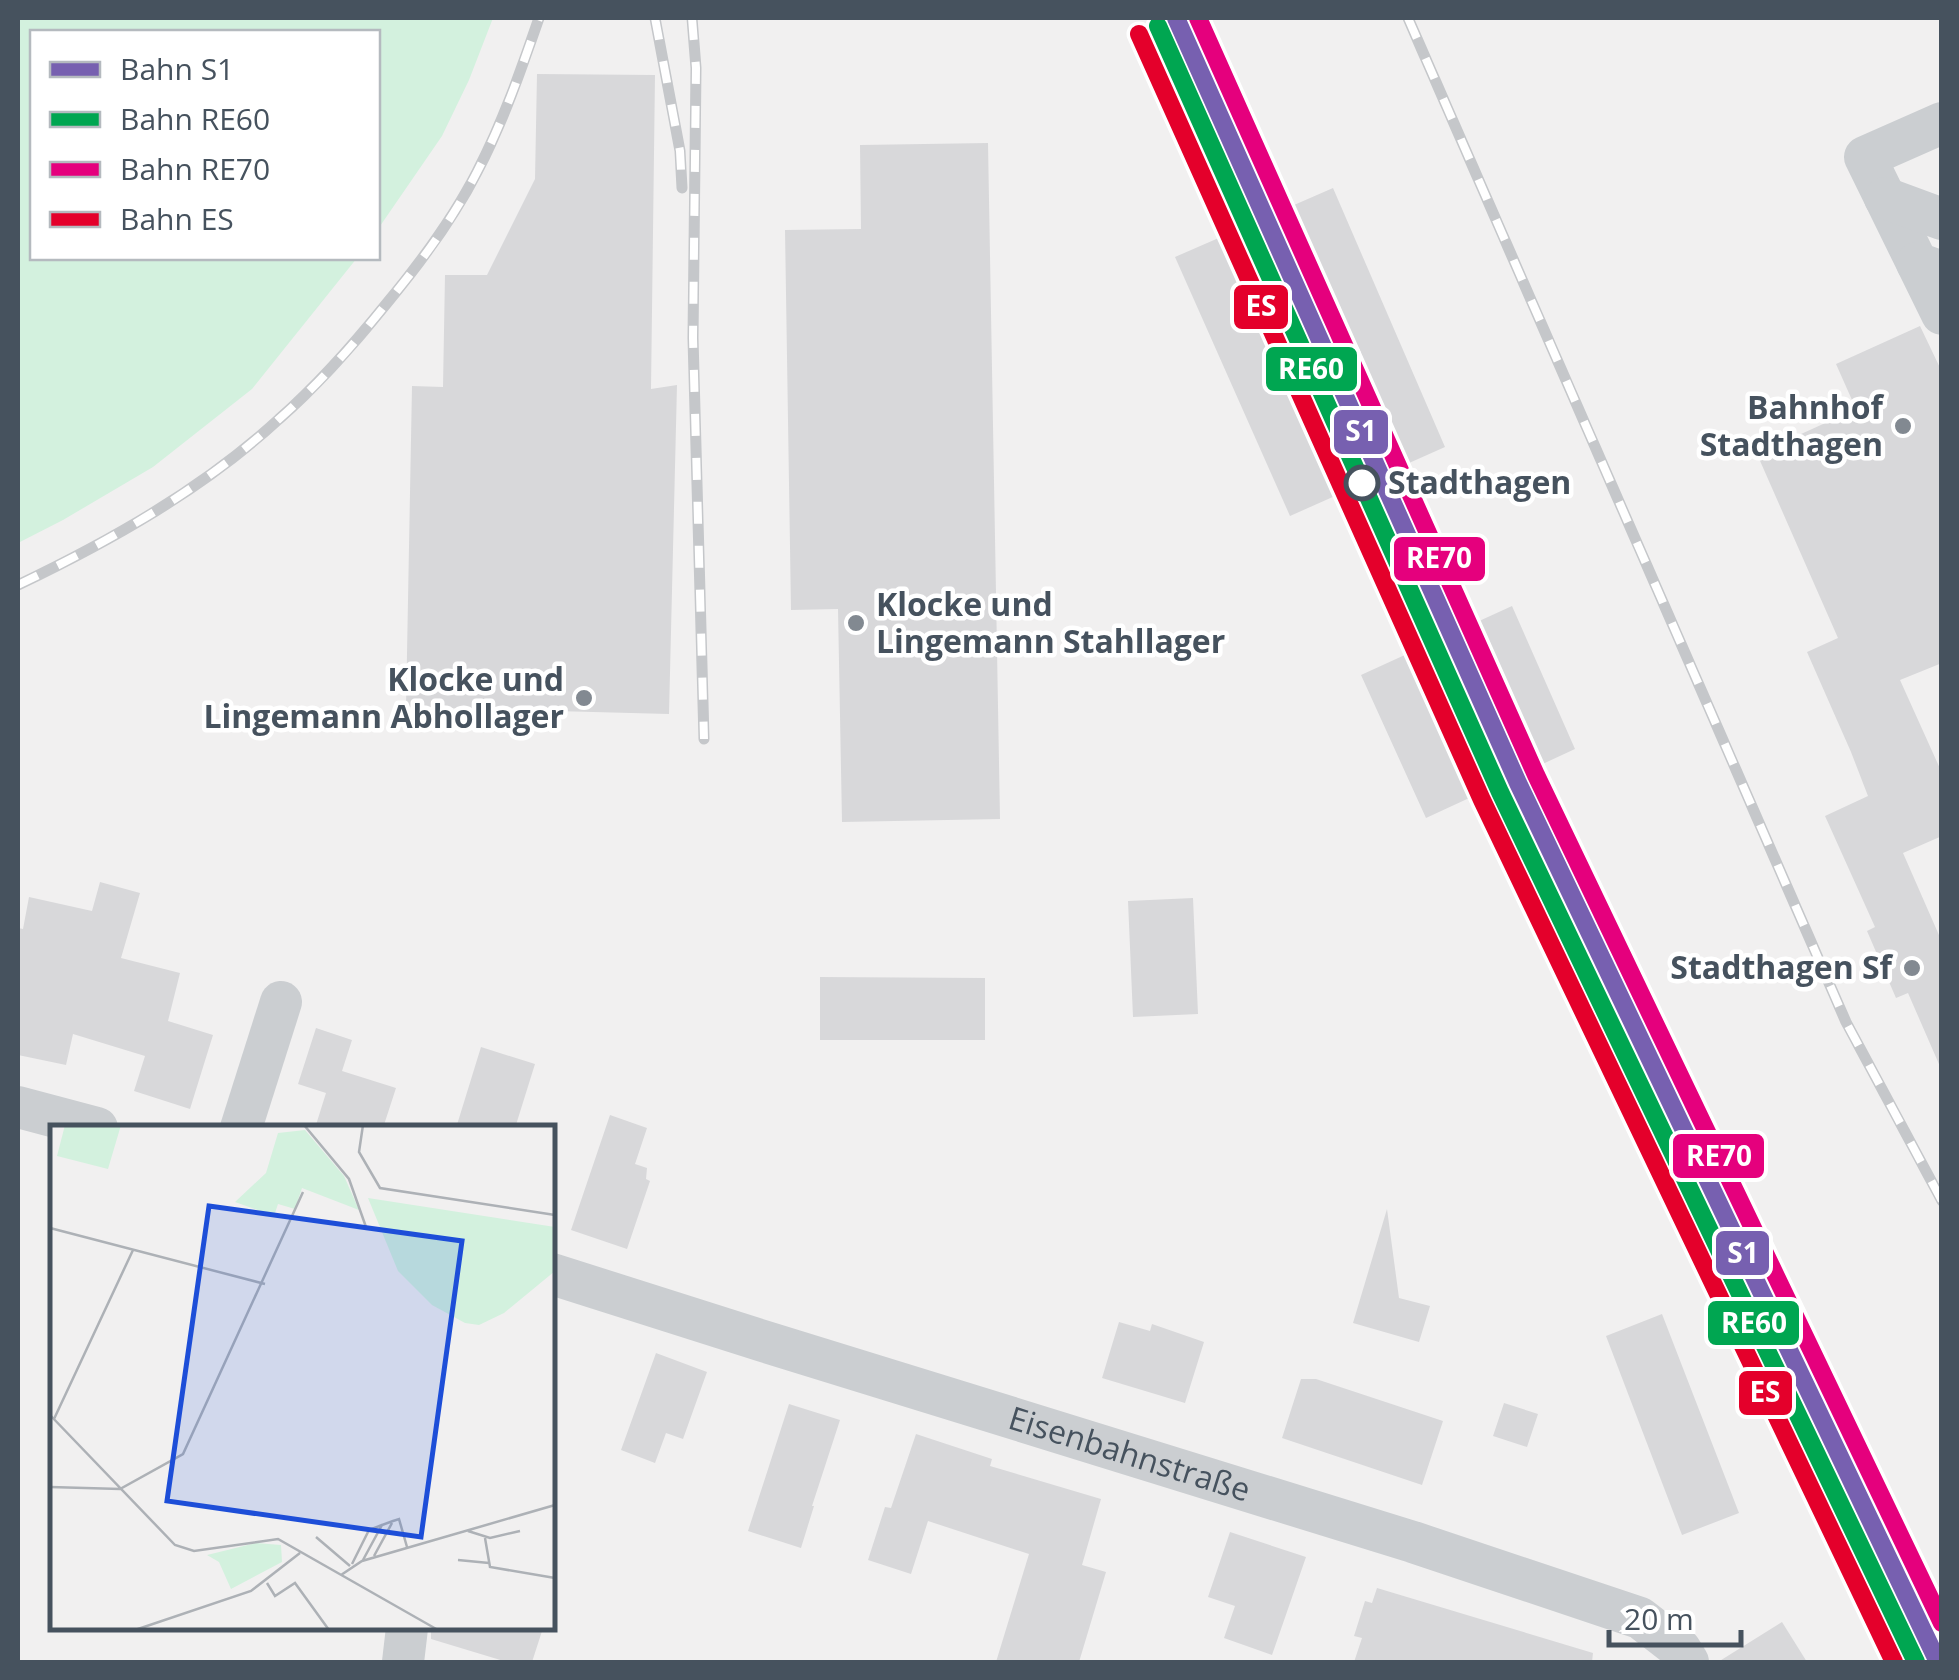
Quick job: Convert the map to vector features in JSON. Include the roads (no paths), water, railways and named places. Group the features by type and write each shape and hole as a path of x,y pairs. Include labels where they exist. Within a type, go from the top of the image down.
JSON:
{"street":[{"path":"1942,122 1865,156 1885,198 1930,267 1942,314"},
{"path":"1885,198 1942,218"},
{"path":"242,1125 281,1002"},
{"path":"18,1107 85,1125"},
{"name":"Eisenbahnstraße","path":"555,1275 1413,1542 1640,1618 1680,1650 1688,1662"},
{"path":"403,1662 407,1630"}],"railway":[{"path":"18,585 121,532 187,491 250,444 336,363 412,272 458,207 495,134 539,18"},
{"path":"655,18 680,151 682,188"},
{"path":"692,18 696,68 693,338 704,739"},
{"path":"1408,18 1846,1022 1942,1201"}],"rail line":[{"name":"S1","path":"1176,18 1518,783 1938,1662"},
{"name":"RE70","path":"1198,18 1536,775 1942,1623"},
{"name":"RE60","path":"1158,26 1500,792 1916,1662"},
{"name":"ES","path":"1139,34 1482,800 1894,1662"}],"place":[{"name":"Bahnhof Stadthagen","path":"1903,426"},
{"name":"Stadthagen","path":"1362,483"},
{"name":"Klocke und Lingemann Stahllager","path":"856,623"},
{"name":"Klocke und Lingemann Abhollager","path":"584,698"},
{"name":"Stadthagen Sf","path":"1912,968"}]}
